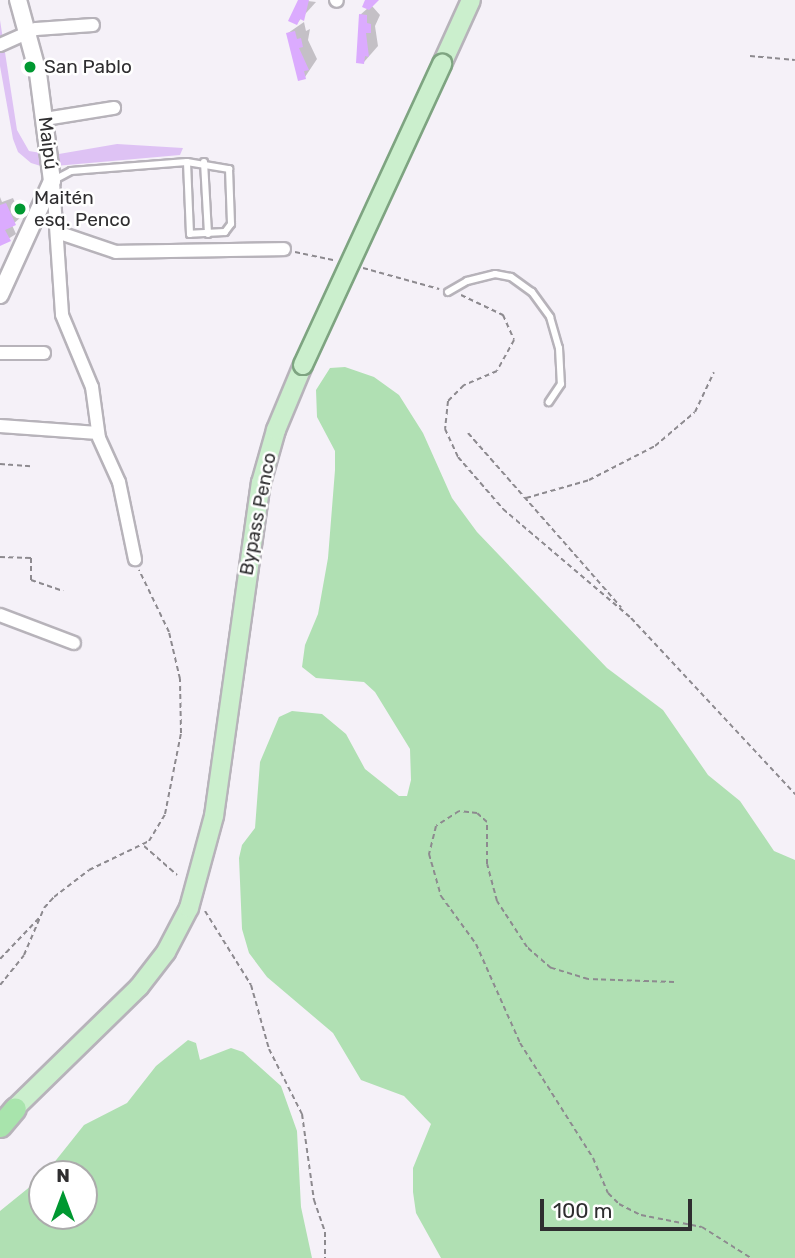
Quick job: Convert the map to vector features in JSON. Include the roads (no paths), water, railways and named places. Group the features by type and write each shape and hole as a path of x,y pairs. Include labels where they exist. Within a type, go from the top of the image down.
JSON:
{"highway":[{"path":"0,1126 5,1111"}],"main road":[{"name":"Maipú","path":"0,295 4,278 52,176 45,119 28,31 18,0"},
{"name":"Bypass Penco","path":"5,1111 96,1032 166,952 200,879 219,789 261,483 276,430 303,365 471,0"}],"street":[{"path":"4,44 28,31 93,25"},
{"path":"45,119 114,107"},
{"path":"52,176 62,315 92,387 98,433 119,482 135,559"},
{"path":"57,232 116,252 284,249"},
{"path":"0,353 44,353"},
{"path":"0,426 98,433"},
{"path":"0,615 74,643"}],"lane":[{"path":"52,176 71,171 187,162 204,162 229,169 231,224 225,232 190,234 187,162"},
{"path":"204,162 208,234"},
{"path":"448,292 467,281 495,274 518,281 538,298 554,327 561,358 561,389 549,402"}],"place":[{"name":"San Pablo","path":"30,67"},
{"name":"Maitén esq. Penco","path":"20,209"}]}
